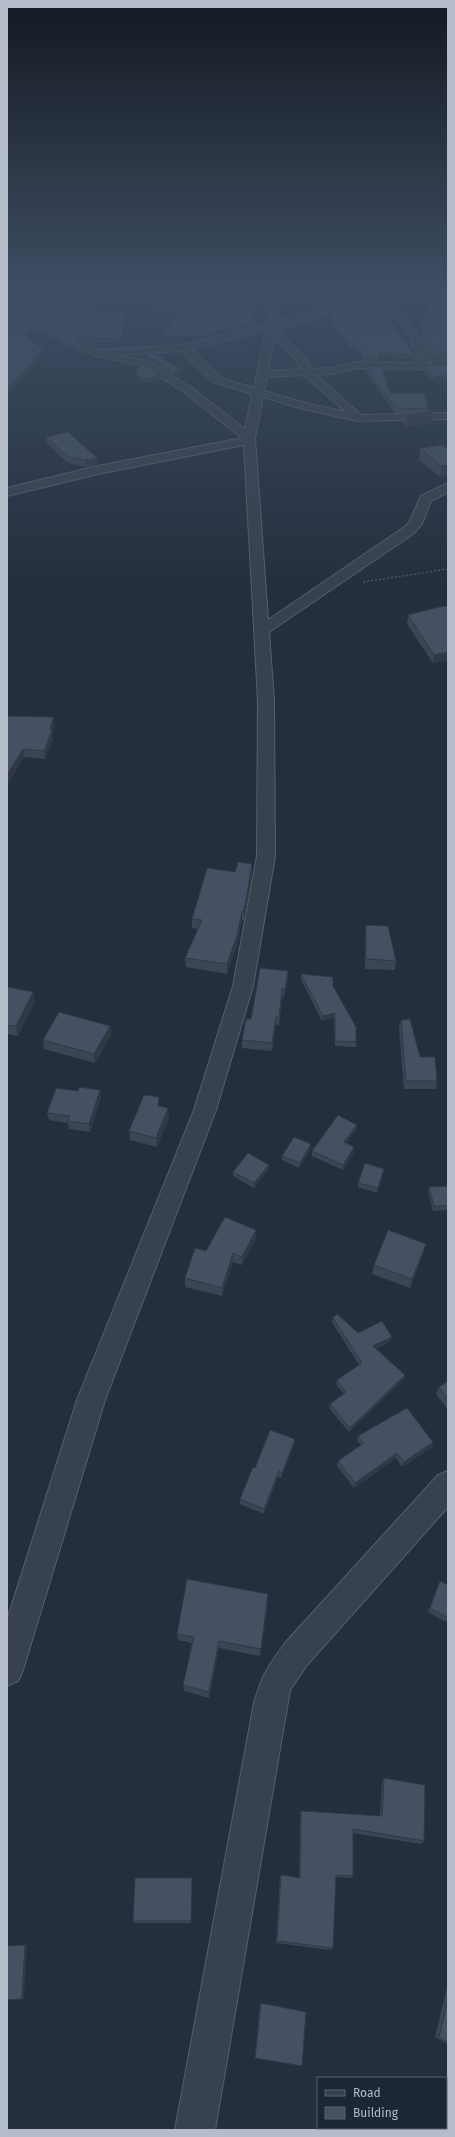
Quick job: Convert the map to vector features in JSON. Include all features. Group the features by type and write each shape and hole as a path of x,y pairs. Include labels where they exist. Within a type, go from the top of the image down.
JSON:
{"street":[{"path":"184,388 249,439"},
{"path":"7,1670 91,1400 206,1110 243,986 266,856 266,702 249,439 259,388"},
{"path":"269,388 307,407 358,418 448,416"},
{"path":"324,388 358,418"},
{"path":"7,492 98,470 249,439"},
{"path":"261,631 408,531 415,524 425,499 448,487"},
{"path":"195,2130 269,1711 276,1682 296,1654 448,1485"}],"path":[{"path":"323,589 448,569"}],"building":[{"path":"381,388 388,388 390,393 424,393 428,408 396,408"},
{"path":"403,410 431,410 432,411 407,415"},
{"path":"68,432 97,458 85,460 67,456 46,437"},
{"path":"443,445 448,449 448,465 441,466 420,448"},
{"path":"448,606 448,652 434,655 408,615"},
{"path":"7,716 53,717 50,730 52,730 44,751 23,749 7,775"},
{"path":"238,862 252,864 244,911 242,911 237,936 227,964 185,958 202,920 192,919 207,868 235,872"},
{"path":"366,925 388,926 396,961 366,959"},
{"path":"260,968 288,971 285,989 282,989 279,1017 276,1017 272,1043 242,1040 246,1019 251,1019"},
{"path":"301,974 333,977 333,986 356,1027 356,1042 335,1041 335,1013 323,1016"},
{"path":"7,987 33,992 16,1026 7,1025"},
{"path":"59,1012 110,1026 94,1054 43,1040"},
{"path":"410,1019 420,1057 435,1057 437,1081 406,1081 401,1020"},
{"path":"79,1087 100,1090 89,1124 68,1121 70,1116 47,1113 56,1088 78,1091"},
{"path":"144,1095 159,1097 158,1106 168,1108 156,1138 129,1131"},
{"path":"338,1115 357,1125 344,1142 354,1147 343,1165 312,1151"},
{"path":"294,1137 311,1144 300,1163 282,1156"},
{"path":"248,1153 269,1165 254,1183 233,1172"},
{"path":"365,1163 384,1169 378,1188 358,1183"},
{"path":"448,1186 448,1206 434,1206 429,1187"},
{"path":"225,1217 256,1230 242,1257 233,1253 222,1288 185,1278 195,1248 206,1251"},
{"path":"388,1230 426,1244 412,1279 374,1265"},
{"path":"337,1314 358,1333 382,1321 392,1337 373,1346 405,1375 350,1428 330,1404 346,1392 337,1380 362,1363 333,1318"},
{"path":"448,1381 448,1399 439,1387"},
{"path":"407,1408 433,1442 404,1462 397,1453 355,1483 338,1461 364,1443 358,1436"},
{"path":"270,1430 295,1439 282,1473 279,1471 264,1509 240,1499 253,1467 255,1468"},
{"path":"187,1579 268,1594 261,1649 219,1641 209,1692 183,1685 194,1637 177,1634"},
{"path":"440,1581 448,1585 448,1618 430,1608"},
{"path":"384,1778 425,1785 424,1841 353,1829 353,1876 336,1875 333,1948 277,1941 281,1875 300,1878 301,1811 382,1816"},
{"path":"135,1878 192,1878 191,1921 133,1921"},
{"path":"25,1945 22,1999 7,2000 7,1946"},
{"path":"448,1998 448,2042 439,2037"},
{"path":"261,2003 306,2012 302,2066 255,2058"}]}
